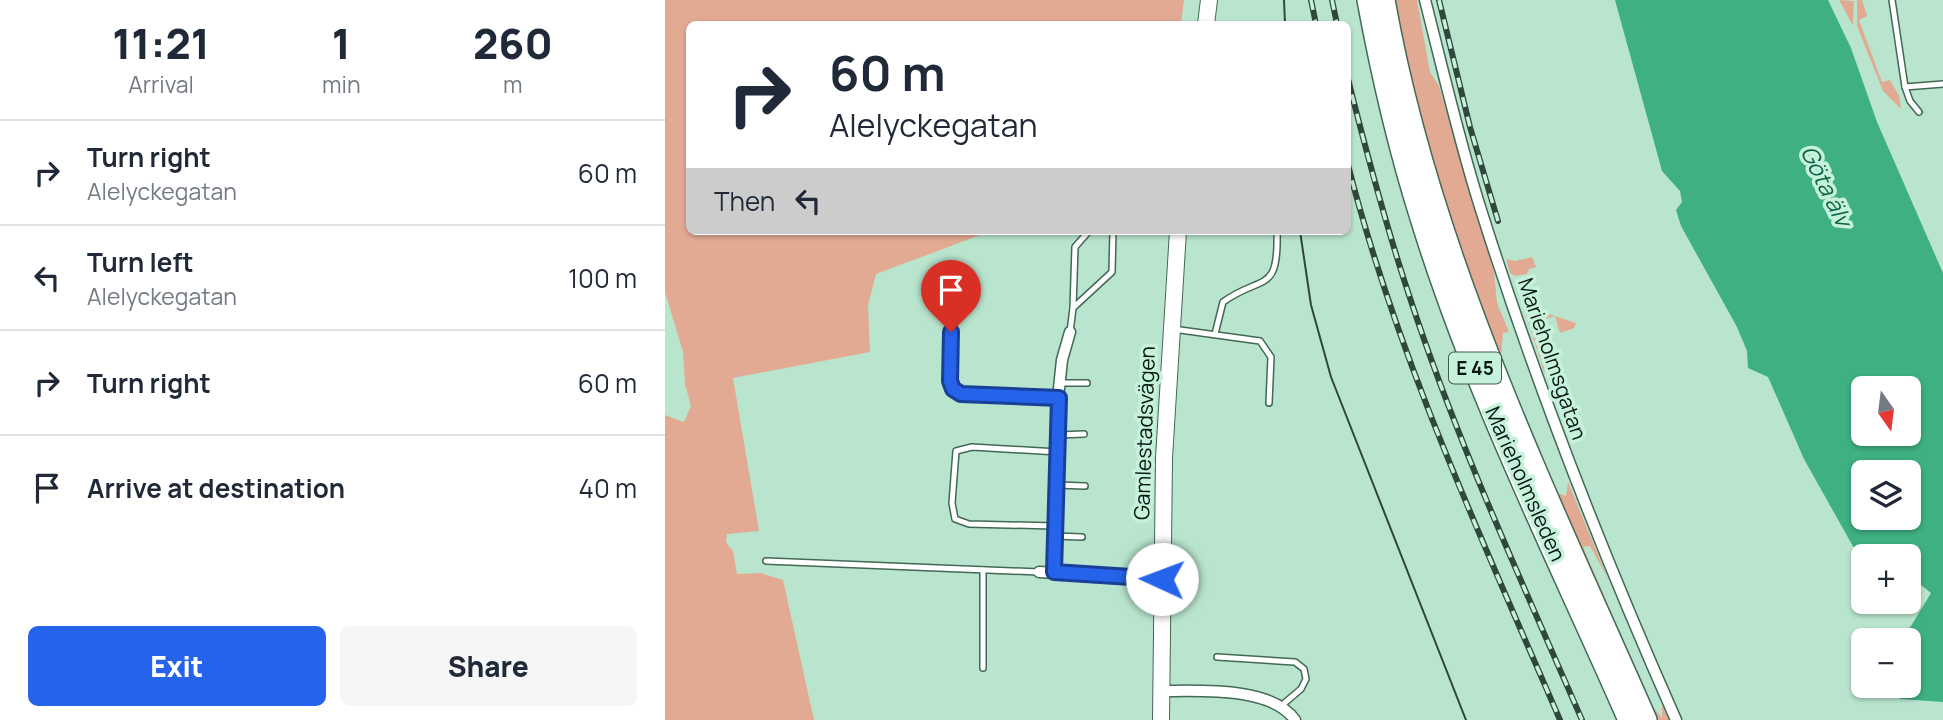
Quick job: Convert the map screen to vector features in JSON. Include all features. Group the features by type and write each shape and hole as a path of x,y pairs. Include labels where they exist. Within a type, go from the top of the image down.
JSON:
{"highway":[{"name":"Marieholmsleden","path":"1368,0 1399,142 1440,274 1489,402 1629,720"},
{"name":"Marieholmsleden","path":"1384,0 1410,117 1464,295 1495,373 1646,720"}],"street":[{"path":"1206,21 1209,0"},
{"name":"Marieholmsgatan","path":"1425,0 1467,162 1517,320 1593,528 1676,720"},
{"name":"Gamlestadsvägen","path":"1161,720 1163,471 1178,235"},
{"path":"1054,572 1060,383 1062,360 1070,332"},
{"path":"968,395 1059,398"},
{"path":"1039,572 1162,579"},
{"path":"1161,691 1265,697 1281,706 1295,720"}],"lane":[{"path":"1892,0 1905,87 1910,101 1919,111"},
{"path":"1905,87 1943,84"},
{"path":"1070,332 1075,247 1086,235"},
{"path":"1073,308 1112,272 1113,235"},
{"path":"1215,334 1223,302 1258,286 1274,269 1278,255 1277,235"},
{"path":"951,307 950,381 953,389 968,395"},
{"path":"1170,329 1260,341 1271,357 1269,403"},
{"path":"1060,383 1087,383"},
{"path":"1059,435 1084,434"},
{"path":"1058,452 972,447 955,451 955,519 969,524 1055,531 1081,537"},
{"path":"1056,485 1084,486"},
{"path":"766,561 1039,572"},
{"path":"983,570 983,668"},
{"path":"1217,657 1295,662 1304,669 1306,679 1301,689 1281,706"}],"shaded area":[{"path":"665,0 1184,0 1181,21 686,21 686,235 980,235 876,274 868,306 870,352 733,378 759,531 727,534 726,542 733,551 737,574 760,573 783,580 814,720 665,720 665,415 684,422 691,406 685,384 683,352 665,292"},
{"path":"1392,0 1417,0 1430,72 1439,86 1494,272 1497,303 1509,332 1503,333 1501,357 1452,226"},
{"path":"1839,0 1854,1 1853,25 1852,24"},
{"path":"1857,0 1862,0 1867,16 1859,20 1882,82 1890,80 1899,96 1901,109 1883,91 1857,26"},
{"path":"1532,257 1536,267 1529,269 1527,274 1515,276 1510,273 1506,259 1515,261"},
{"path":"1540,311 1555,316 1536,322 1550,366 1544,372 1526,315"},
{"path":"1555,316 1576,323 1574,328 1560,333"},
{"path":"1568,482 1608,579 1590,546 1583,547 1651,705 1662,718 1662,705 1669,720 1655,720 1555,492 1566,496"}],"water":[{"name":"Göta älv","path":"1615,0 1828,0 1851,48 1877,122 1943,273 1943,702 1900,698 1921,698 1921,628 1909,628 1921,614 1931,593 1921,585 1921,544 1852,544 1804,459 1768,377 1748,368 1747,351 1737,327 1681,226 1676,210 1682,202 1680,191 1662,171"}],"tram line":[{"path":"1284,0 1285,21"},
{"path":"1301,235 1311,305 1331,377 1466,720"}],"railway":[{"path":"1311,0 1315,21"},
{"path":"1332,0 1336,21"},
{"path":"1439,0 1470,127 1498,221"},
{"path":"1351,90 1385,217 1429,354 1492,512 1582,720"},
{"path":"1351,175 1367,233 1415,375 1442,445 1560,720"}],"route":[{"path":"951,332 950,381 953,389 961,394 1059,398 1054,572 1162,579"}]}
